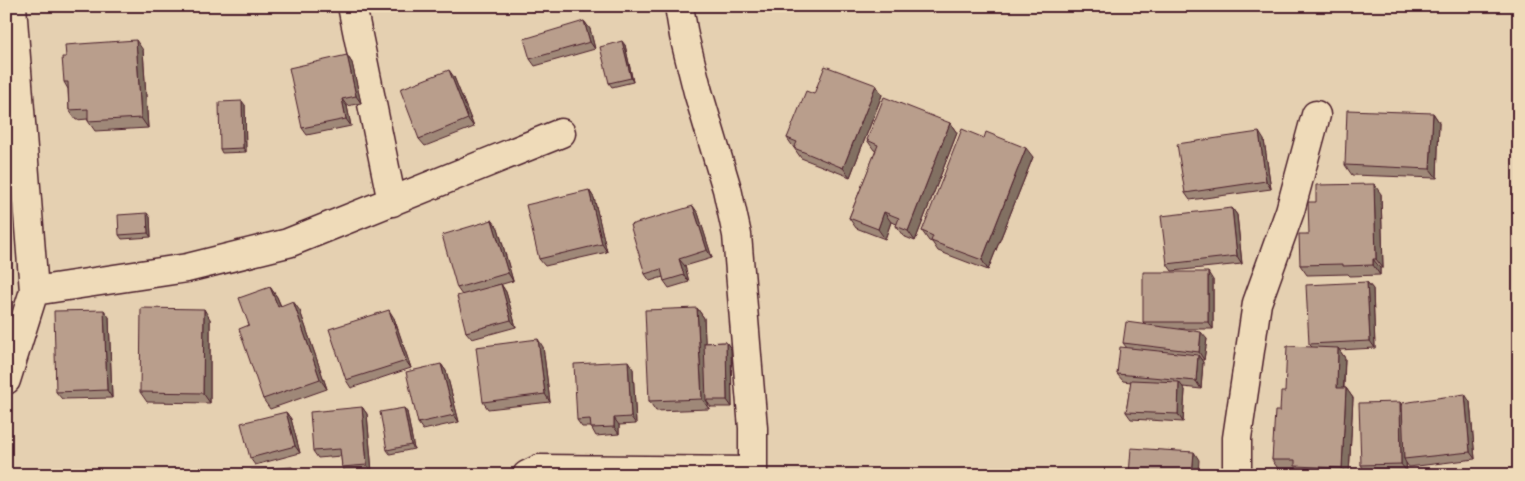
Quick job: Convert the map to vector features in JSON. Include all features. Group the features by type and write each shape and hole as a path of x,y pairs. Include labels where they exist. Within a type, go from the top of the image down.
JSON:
{"street":[{"path":"6,380 34,291 12,6"},
{"path":"352,6 392,202"},
{"path":"527,475 539,469 753,473 753,428 737,235 727,189 695,83 679,6"},
{"path":"1237,475 1237,438 1257,303 1290,211 1316,114"},
{"path":"34,291 187,268 288,243 561,133"}],"building":[{"path":"584,21 590,42 530,59 524,39"},
{"path":"136,40 141,118 88,121 88,109 69,110 68,82 64,82 62,57 66,57 65,45"},
{"path":"622,41 631,78 609,83 600,47"},
{"path":"347,55 356,96 342,99 346,119 302,128 289,68"},
{"path":"825,66 876,85 843,168 794,148 797,142 787,138 806,91 814,94"},
{"path":"449,70 468,119 419,139 400,89"},
{"path":"884,97 950,123 908,231 896,226 899,218 884,212 878,229 849,218 878,145 867,140"},
{"path":"242,101 243,148 220,149 219,102"},
{"path":"1347,110 1433,113 1430,169 1345,165"},
{"path":"962,129 984,138 986,132 1026,148 982,260 931,241 933,236 922,231"},
{"path":"1259,132 1266,181 1185,193 1177,144"},
{"path":"1374,184 1376,259 1373,259 1373,265 1300,265 1299,234 1309,234 1308,202 1316,202 1316,185"},
{"path":"589,190 602,244 539,259 526,205"},
{"path":"693,206 707,250 679,259 684,275 664,281 661,269 645,274 630,225"},
{"path":"1232,208 1237,256 1167,264 1161,216"},
{"path":"147,213 148,233 119,235 118,215"},
{"path":"492,220 508,273 457,288 442,235"},
{"path":"1143,272 1208,272 1208,322 1143,322"},
{"path":"1367,282 1370,341 1309,344 1306,285"},
{"path":"501,284 511,320 466,332 457,296"},
{"path":"270,287 278,307 293,301 320,379 263,399 239,329 249,325 239,298"},
{"path":"141,308 204,309 203,393 140,392"},
{"path":"697,308 702,399 649,401 645,310"},
{"path":"104,310 107,390 56,392 54,311"},
{"path":"389,310 406,361 346,380 329,329"},
{"path":"1126,322 1201,332 1199,352 1123,343"},
{"path":"538,339 545,394 483,402 476,347"},
{"path":"726,342 727,400 706,400 704,343"},
{"path":"1287,346 1338,348 1337,388 1346,388 1342,468 1295,466 1295,460 1272,460 1275,411 1280,411 1281,392 1285,392"},
{"path":"1120,347 1198,355 1196,381 1117,374"},
{"path":"628,361 631,417 614,418 614,427 591,428 590,419 577,420 574,364"},
{"path":"441,364 454,415 418,423 406,372"},
{"path":"1131,380 1179,382 1178,414 1126,412"},
{"path":"1465,394 1470,452 1404,459 1402,403"},
{"path":"1400,402 1401,464 1361,465 1359,403"},
{"path":"362,407 367,465 342,467 340,449 313,451 310,412"},
{"path":"404,408 411,445 387,450 380,412"},
{"path":"286,412 295,446 250,458 241,423"},
{"path":"1131,448 1194,452 1192,475 1129,475"},
{"path":"292,467 293,475 251,475 251,470"}]}
